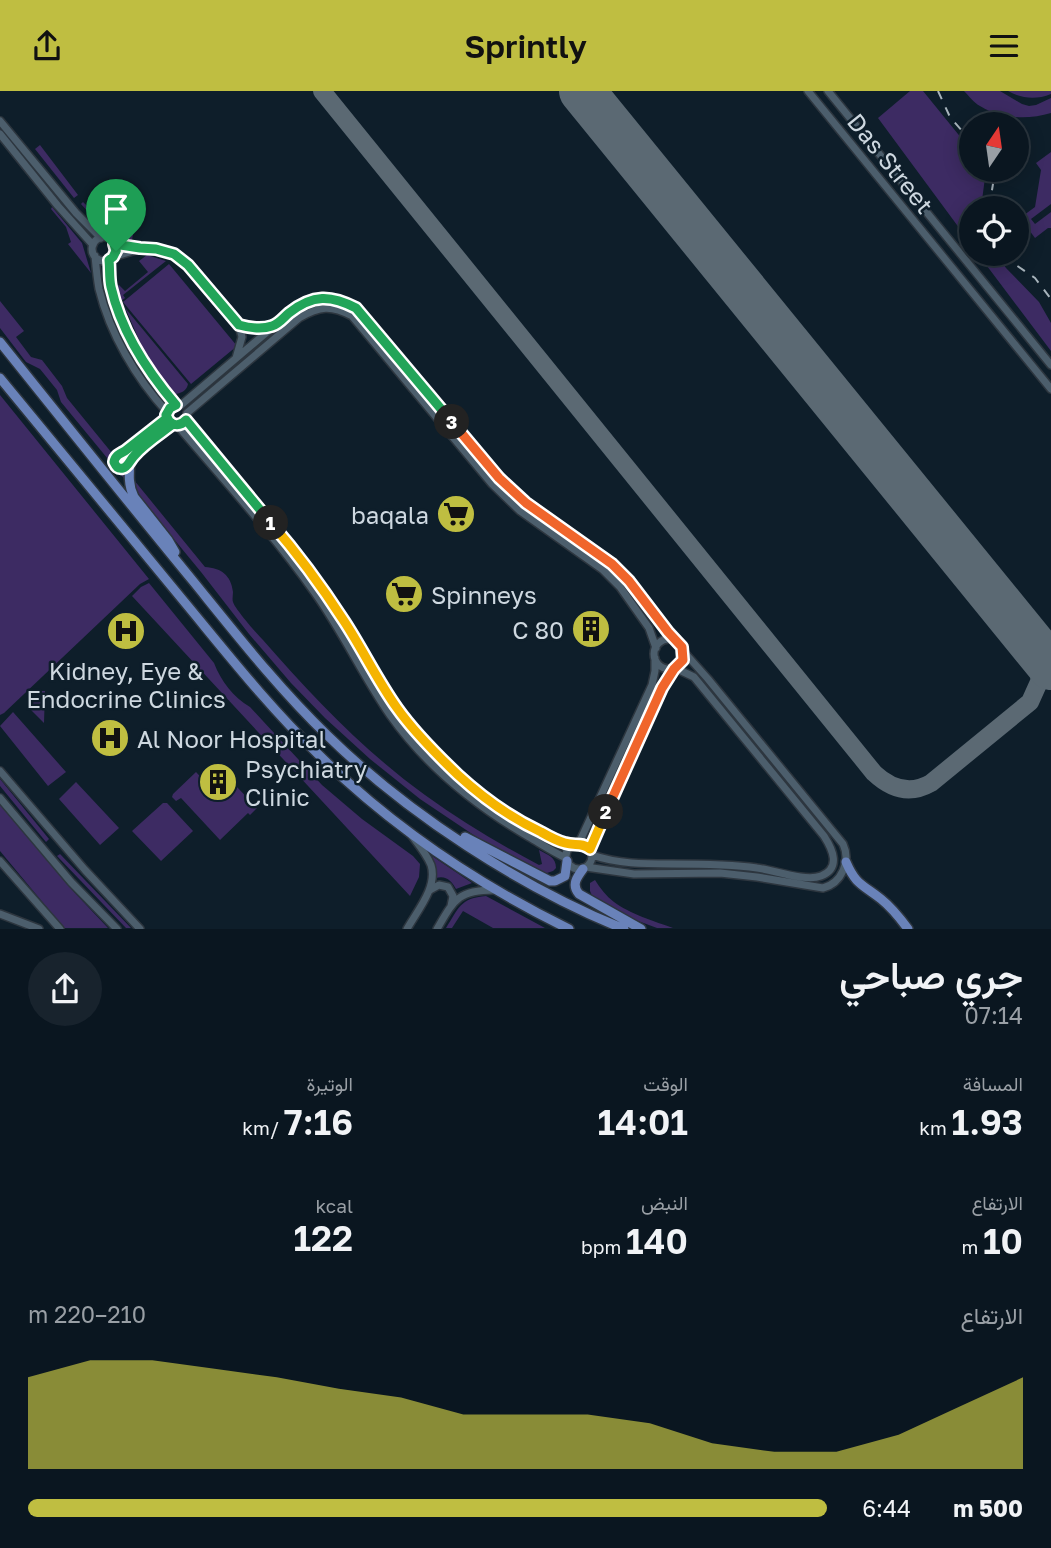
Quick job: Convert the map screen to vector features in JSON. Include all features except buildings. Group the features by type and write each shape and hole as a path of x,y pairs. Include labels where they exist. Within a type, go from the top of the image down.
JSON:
{"main road":[{"path":"0,342 263,668 327,736 440,827 509,873 624,929"},
{"path":"0,377 275,709 318,755 410,832 494,890 569,929"},
{"path":"130,461 130,489 168,540 183,569"},
{"path":"440,827 550,881 565,876 566,859"},
{"path":"846,862 858,883 880,898 908,929"},
{"path":"584,868 575,884 576,891 641,929"}],"street":[{"name":"Das Street","path":"808,91 1051,390"},
{"name":"Das Street","path":"828,91 1051,365"},
{"path":"0,121 76,213 101,238 109,239 114,244 116,251 111,258 111,287 134,346 160,386 178,405 185,408 186,417 293,548 345,622 398,709 420,737 460,777 479,793 540,832 565,843 583,844 591,852 633,864 722,864 808,878 818,878 827,873 835,858 824,836 694,677 675,668 660,666 655,658"},
{"path":"0,134 93,245"},
{"path":"101,238 93,245 99,289 110,323 124,352 151,394 167,415 175,425 239,496 299,571 340,629 390,715 415,747 473,800 566,859 571,867 634,874 720,873 823,888 836,881 842,873 847,855 843,843 684,652 629,581 612,564 526,503 499,478 356,308 341,300 324,298 308,301 293,310 178,405 170,408 167,415 118,454 114,462 116,466 126,467 146,445 175,425 182,424 186,417 299,318 313,310 326,308 352,316 492,484 520,511 603,570 620,587 649,628 656,648 652,685 577,844 568,849 566,859"},
{"path":"114,244 165,250 188,265 239,325 242,338 236,359"},
{"path":"95,256 100,260 140,248"},
{"path":"239,325 259,328 275,326"},
{"path":"656,648 666,640 676,641"},
{"path":"584,868 591,862 591,852 662,688 683,660 684,652"},
{"path":"0,771 140,929"},
{"path":"0,798 71,881 117,929"},
{"path":"407,929 427,894 432,879 431,866 410,832"},
{"path":"0,861 60,929"},
{"path":"427,894 435,886 445,886 451,890 453,896 438,928"},
{"path":"450,906 469,891 494,890"},
{"path":"0,914 39,929"}],"shaded area":[{"path":"910,91 923,91 959,135 959,182 984,182 983,196 959,196 959,228 878,118"},
{"path":"964,91 1000,91 1029,106 1051,98 1051,113 1029,117 1029,112 992,112 978,105"},
{"path":"1008,91 1051,91 1051,94 1029,98"},
{"path":"40,145 78,195 74,198 35,149"},
{"path":"1051,152 1051,204 1031,219 1035,224 1051,212 1051,228 1035,238 1029,230 1029,211 1035,207 1041,170 1036,163"},
{"path":"83,202 103,221 124,227 133,211 137,213 132,240 124,240 115,230 100,225 81,204"},
{"path":"52,207 82,243 91,273 68,244 71,242 66,227"},
{"path":"147,255 166,261 123,295 125,298 120,302 117,286 125,291 148,272 139,261"},
{"path":"169,264 237,346 191,384 123,302"},
{"path":"987,266 1005,266 1039,302 1051,323 1051,351"},
{"path":"0,301 24,331 16,337 31,357 42,360 62,386 67,398 205,567 216,569 227,577 232,586 233,602 238,610 320,702 381,760 425,795 480,832 539,865 542,864 539,850 548,855 556,864 553,871 544,874 490,846 420,799 370,759 291,683 61,402 57,390 40,369 26,362 0,328"},
{"path":"122,301 188,384 184,391 176,394 149,364 152,362 144,351"},
{"path":"0,395 149,579 140,584 0,715"},
{"path":"149,583 214,663 233,693 250,707 322,785 420,864 419,877 410,896 132,596"},
{"path":"45,691 44,723 27,706"},
{"path":"13,712 66,772 48,786 0,726"},
{"path":"196,772 222,800 237,787 257,808 250,815 248,813 220,840 181,798 176,801 172,797"},
{"path":"0,779 49,839 46,842 0,786"},
{"path":"76,782 119,828 100,845 59,799"},
{"path":"163,803 167,803 193,831 161,861 132,831"},
{"path":"0,804 108,928 64,928 0,851"},
{"path":"60,854 131,928 126,928 57,856"},
{"path":"432,856 472,883 456,889 448,879 436,878"},
{"path":"595,880 606,895 620,906 673,928 657,928 630,918 593,898 590,883"},
{"path":"486,896 545,928 493,928 463,911 452,928 446,928 465,902"}],"taxiway":[{"path":"322,91 880,779 901,789 916,789 931,783 1030,702 1040,673 1032,643"}],"runway":[{"path":"582,91 1051,667"}],"railway":[{"path":"938,91 950,117 959,127"},
{"path":"991,196 993,182"},
{"path":"1017,266 1035,278 1051,299"}],"place":[{"name":"baqala","path":"456,514"},
{"name":"Spinneys","path":"404,594"},
{"name":"C 80","path":"591,629"},
{"name":"Kidney, Eye & Endocrine Clinics","path":"126,631"},
{"name":"Al Noor Hospital","path":"110,738"},
{"name":"Psychiatry Clinic","path":"218,782"}],"route":[{"path":"116,251 109,260 111,287 122,320 134,346 176,405 172,406 166,415 169,421 171,423 173,424 146,445 126,467 116,466 114,459 118,454 167,418 169,421 171,423 177,425 186,420 293,548 345,622 398,709 420,737 460,777 510,815 565,843 583,844 590,849 662,688 683,660 682,647 646,601 612,564 526,503 499,478 356,308 341,300 324,298 308,301 275,326 250,328 239,325 188,265 174,254 165,250 114,244 116,251"}]}
